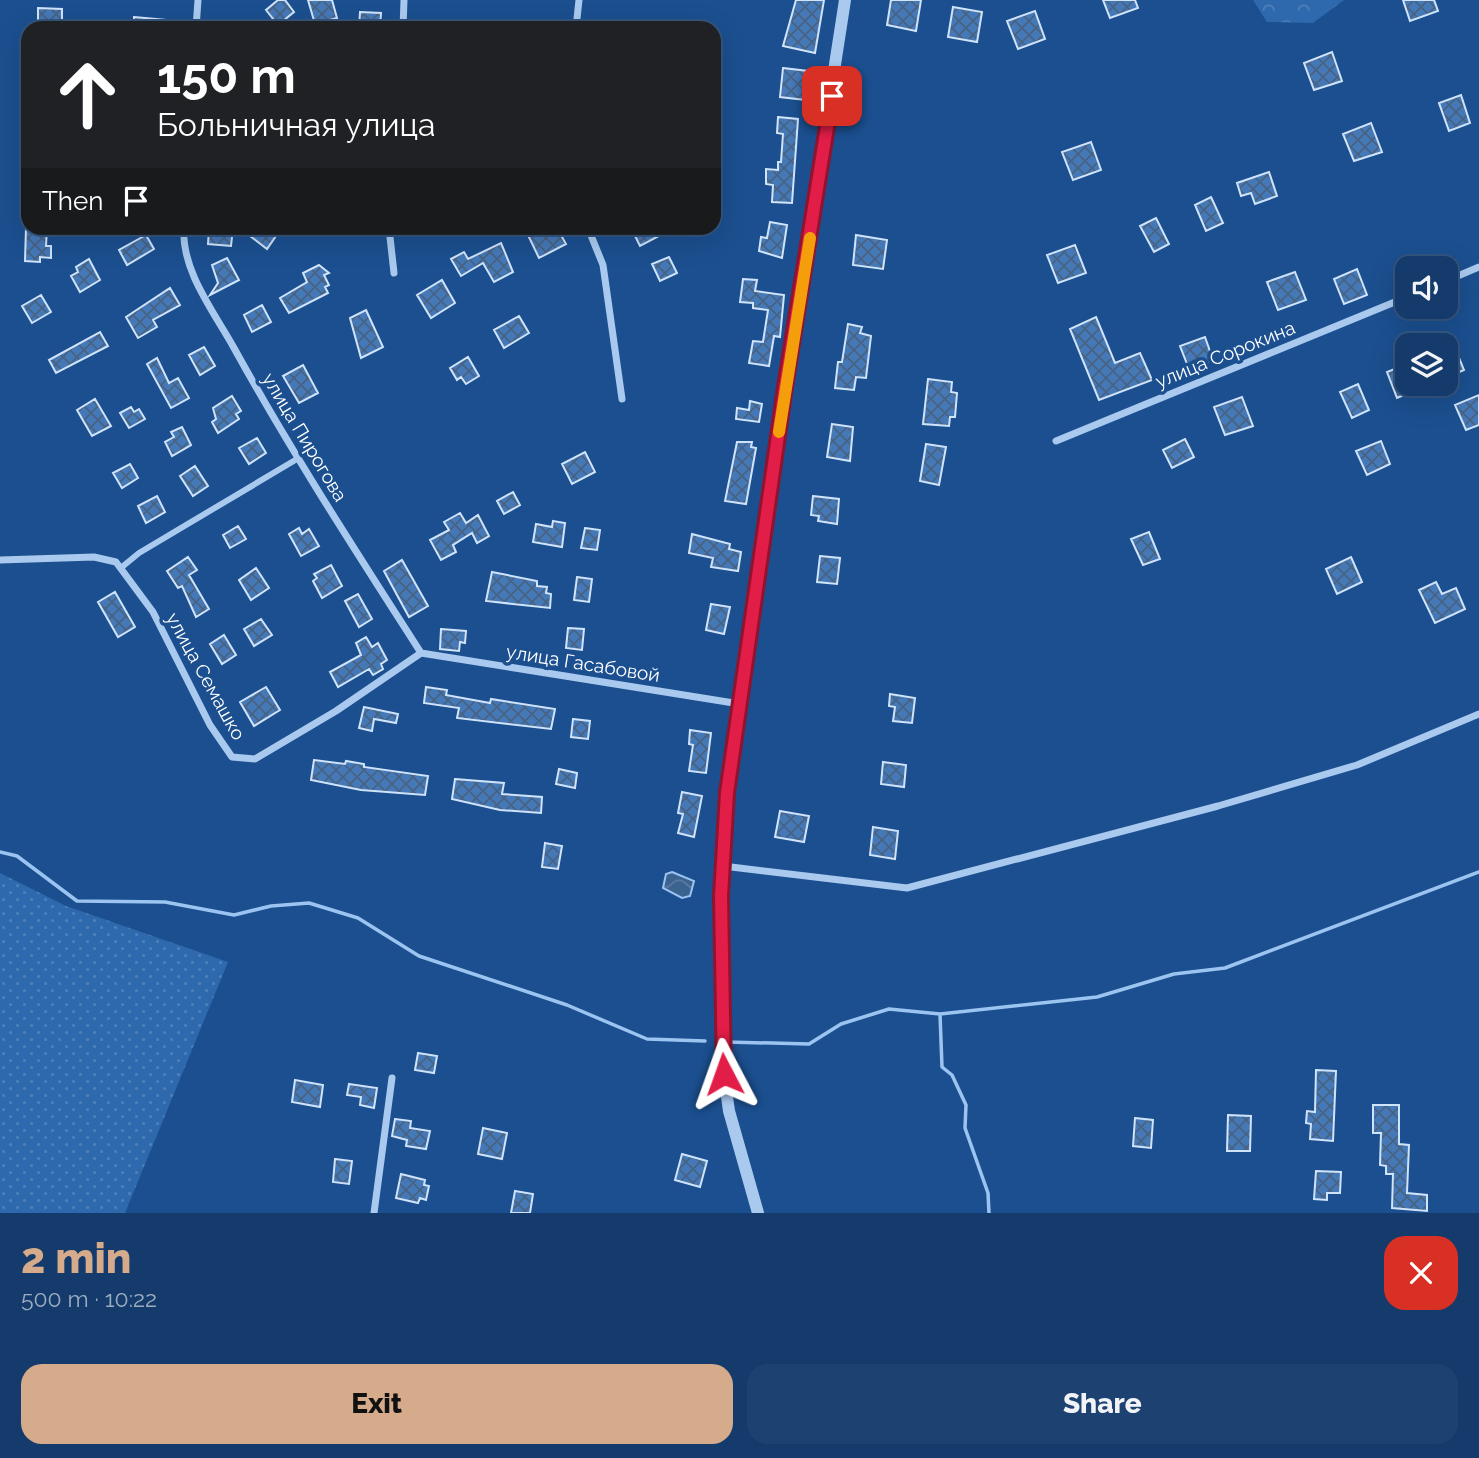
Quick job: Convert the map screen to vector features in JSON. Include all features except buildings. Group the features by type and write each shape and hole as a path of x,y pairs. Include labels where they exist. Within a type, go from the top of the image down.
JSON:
{"street":[{"path":"196,21 198,0"},
{"path":"403,21 404,0"},
{"path":"577,21 579,0"},
{"path":"758,1213 729,1111 721,1055 723,866 729,777 785,387 845,0"},
{"name":"улица Пирогова","path":"184,235 183,248 194,275 297,459 421,653"},
{"path":"390,235 394,274"},
{"path":"591,235 603,265 622,399"},
{"path":"1458,276 1479,267"},
{"name":"улица Сорокина","path":"1056,441 1395,301"},
{"path":"0,560 94,557 116,562 122,568 139,553 297,459"},
{"name":"улица Семашко","path":"122,568 153,612 210,725 232,757 255,759 336,711 421,653"},
{"name":"улица Гасабовой","path":"421,653 740,704"},
{"path":"723,866 907,888 1218,806 1357,765 1479,714"},
{"path":"374,1213 392,1078"}],"green space":[{"path":"1253,0 1344,0 1313,23 1267,22"},
{"path":"0,873 66,906 228,962 125,1213 0,1213"}],"water":[{"path":"672,872 694,881 690,896 682,898 663,888 666,874"}],"waterway":[{"path":"0,852 17,856 77,901 165,902 234,915 271,906 309,903 358,918 419,956 567,1005 647,1039 705,1041"},
{"path":"726,1042 809,1044 841,1024 889,1009 940,1014 1097,997 1174,974 1225,968 1479,872"},
{"path":"940,1014 942,1067 952,1075 966,1105 965,1128 988,1193 989,1213"}],"slow traffic":[{"path":"779,432 810,238"}],"route":[{"path":"724,1074 721,1055 721,896 727,793 785,387 832,96"}]}
